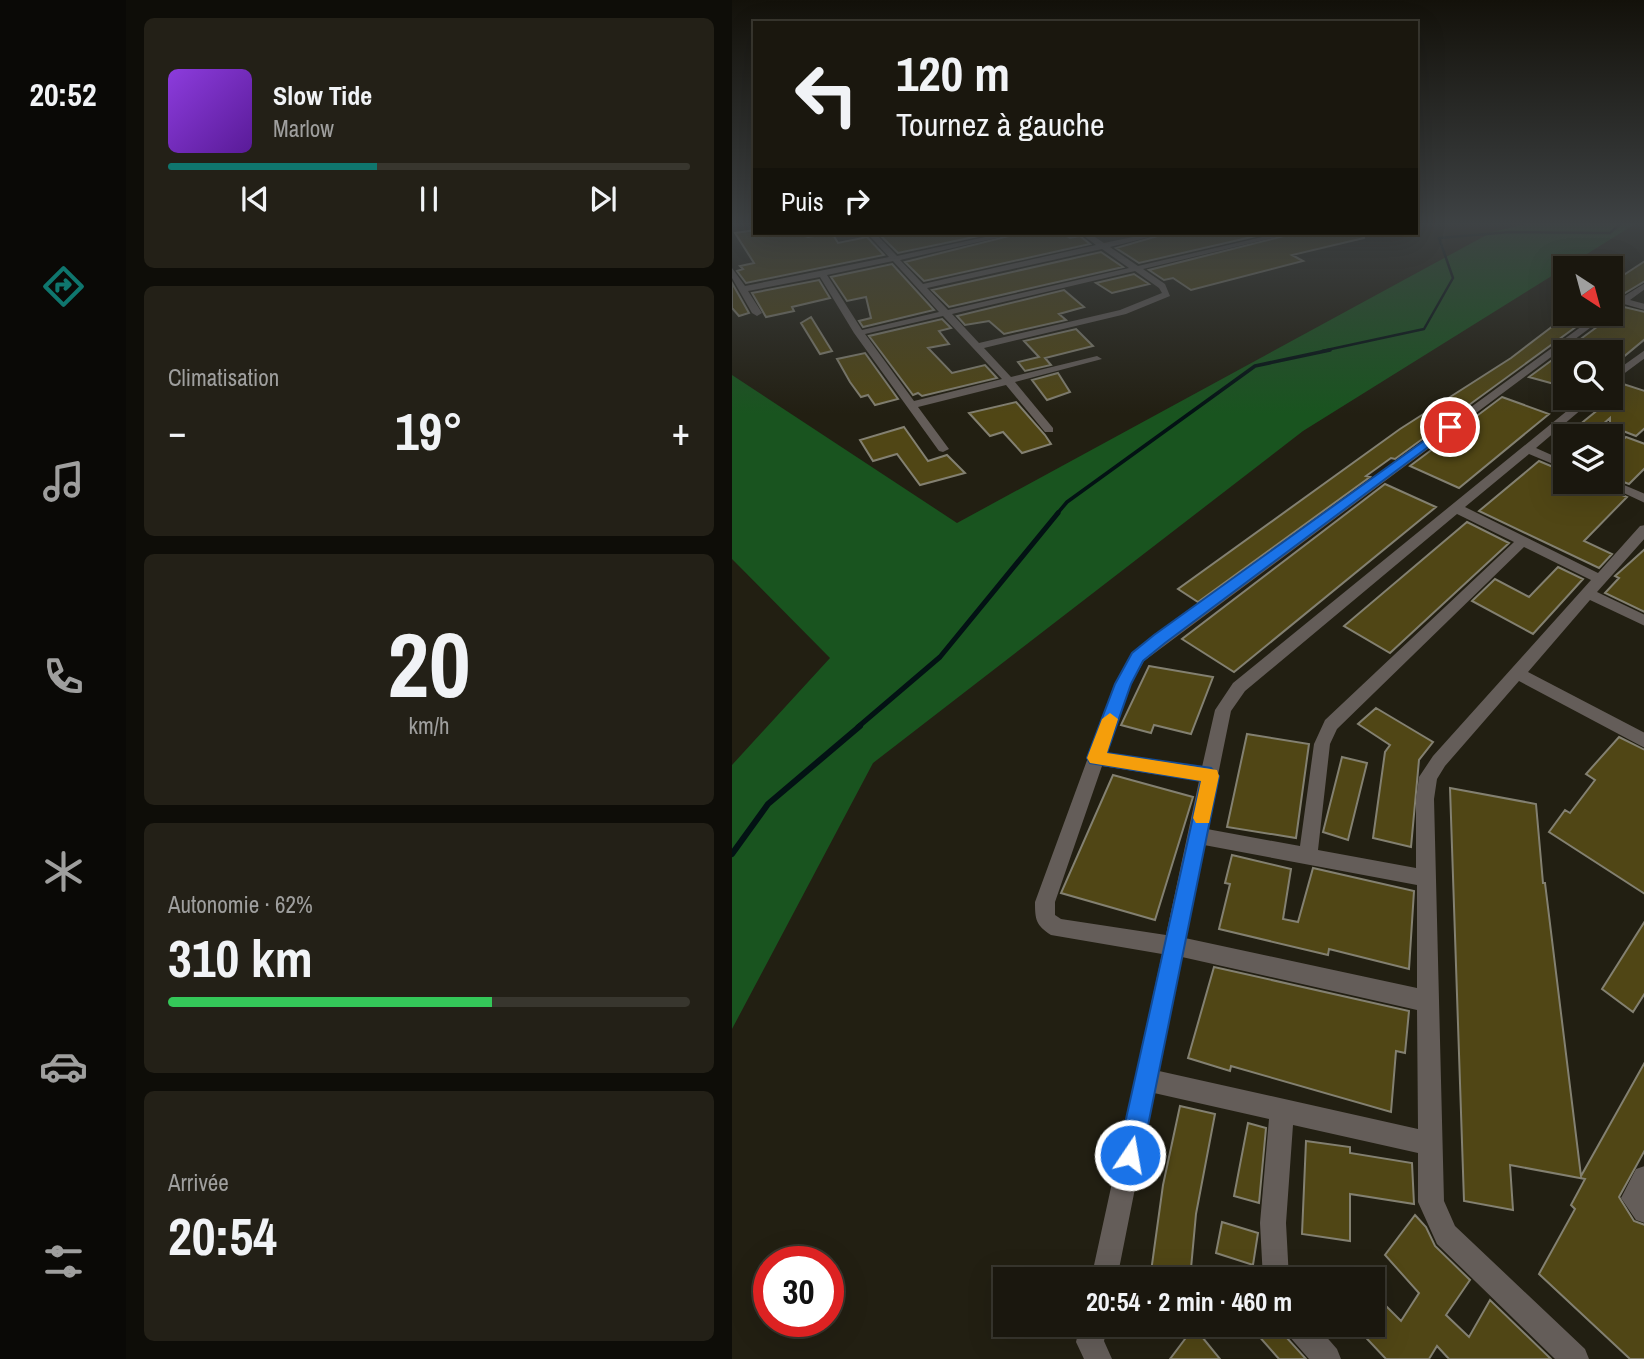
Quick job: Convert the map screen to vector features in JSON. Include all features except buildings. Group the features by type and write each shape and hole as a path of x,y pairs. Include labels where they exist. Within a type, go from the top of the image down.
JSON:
{"street":[{"path":"751,287 743,289 757,313"},
{"path":"830,287 859,333 943,449"},
{"path":"920,287 1008,380 1049,430"},
{"path":"859,333 1052,287"},
{"path":"977,347 1123,312 1167,294 1163,287"},
{"path":"1623,301 1641,287"},
{"path":"1623,301 1644,307"},
{"path":"1427,1001 1175,946 1058,928 1045,920 1045,902 1123,684 1138,657 1588,326"},
{"path":"1623,371 1643,356"},
{"path":"911,405 1097,359"},
{"path":"1107,1267 1199,836 1223,710 1239,687 1575,410"},
{"path":"1528,449 1553,460"},
{"path":"1623,490 1644,499"},
{"path":"1456,508 1523,541 1644,621"},
{"path":"1575,1359 1446,1235 1431,1202 1425,878 1427,777 1644,529"},
{"path":"1308,857 1322,744 1332,725 1523,541"},
{"path":"1517,673 1644,741"},
{"path":"1096,758 1211,776"},
{"path":"1199,836 1425,878"},
{"path":"1146,1080 1428,1143"},
{"path":"1275,1267 1273,1223 1282,1110"},
{"path":"1644,1178 1634,1198 1644,1211"},
{"path":"1091,1337 1090,1342 1098,1359"},
{"path":"1309,1337 1328,1359"}],"green space":[{"path":"1390,287 1533,287 1303,431 873,763 732,1029 732,765 830,658 732,559 732,375 957,523"}],"waterway":[{"path":"1322,351 1424,329 1448,287"},
{"path":"1056,515 1067,502 1255,366 1330,350"},
{"path":"858,727 940,657 1058,513"},
{"path":"732,854 768,804 860,726"}],"slow traffic":[{"path":"1110,719 1096,758 1211,776 1203,818"}],"route":[{"path":"1130,1155 1211,776 1096,758 1123,684 1138,657 1159,639 1450,427"}]}
